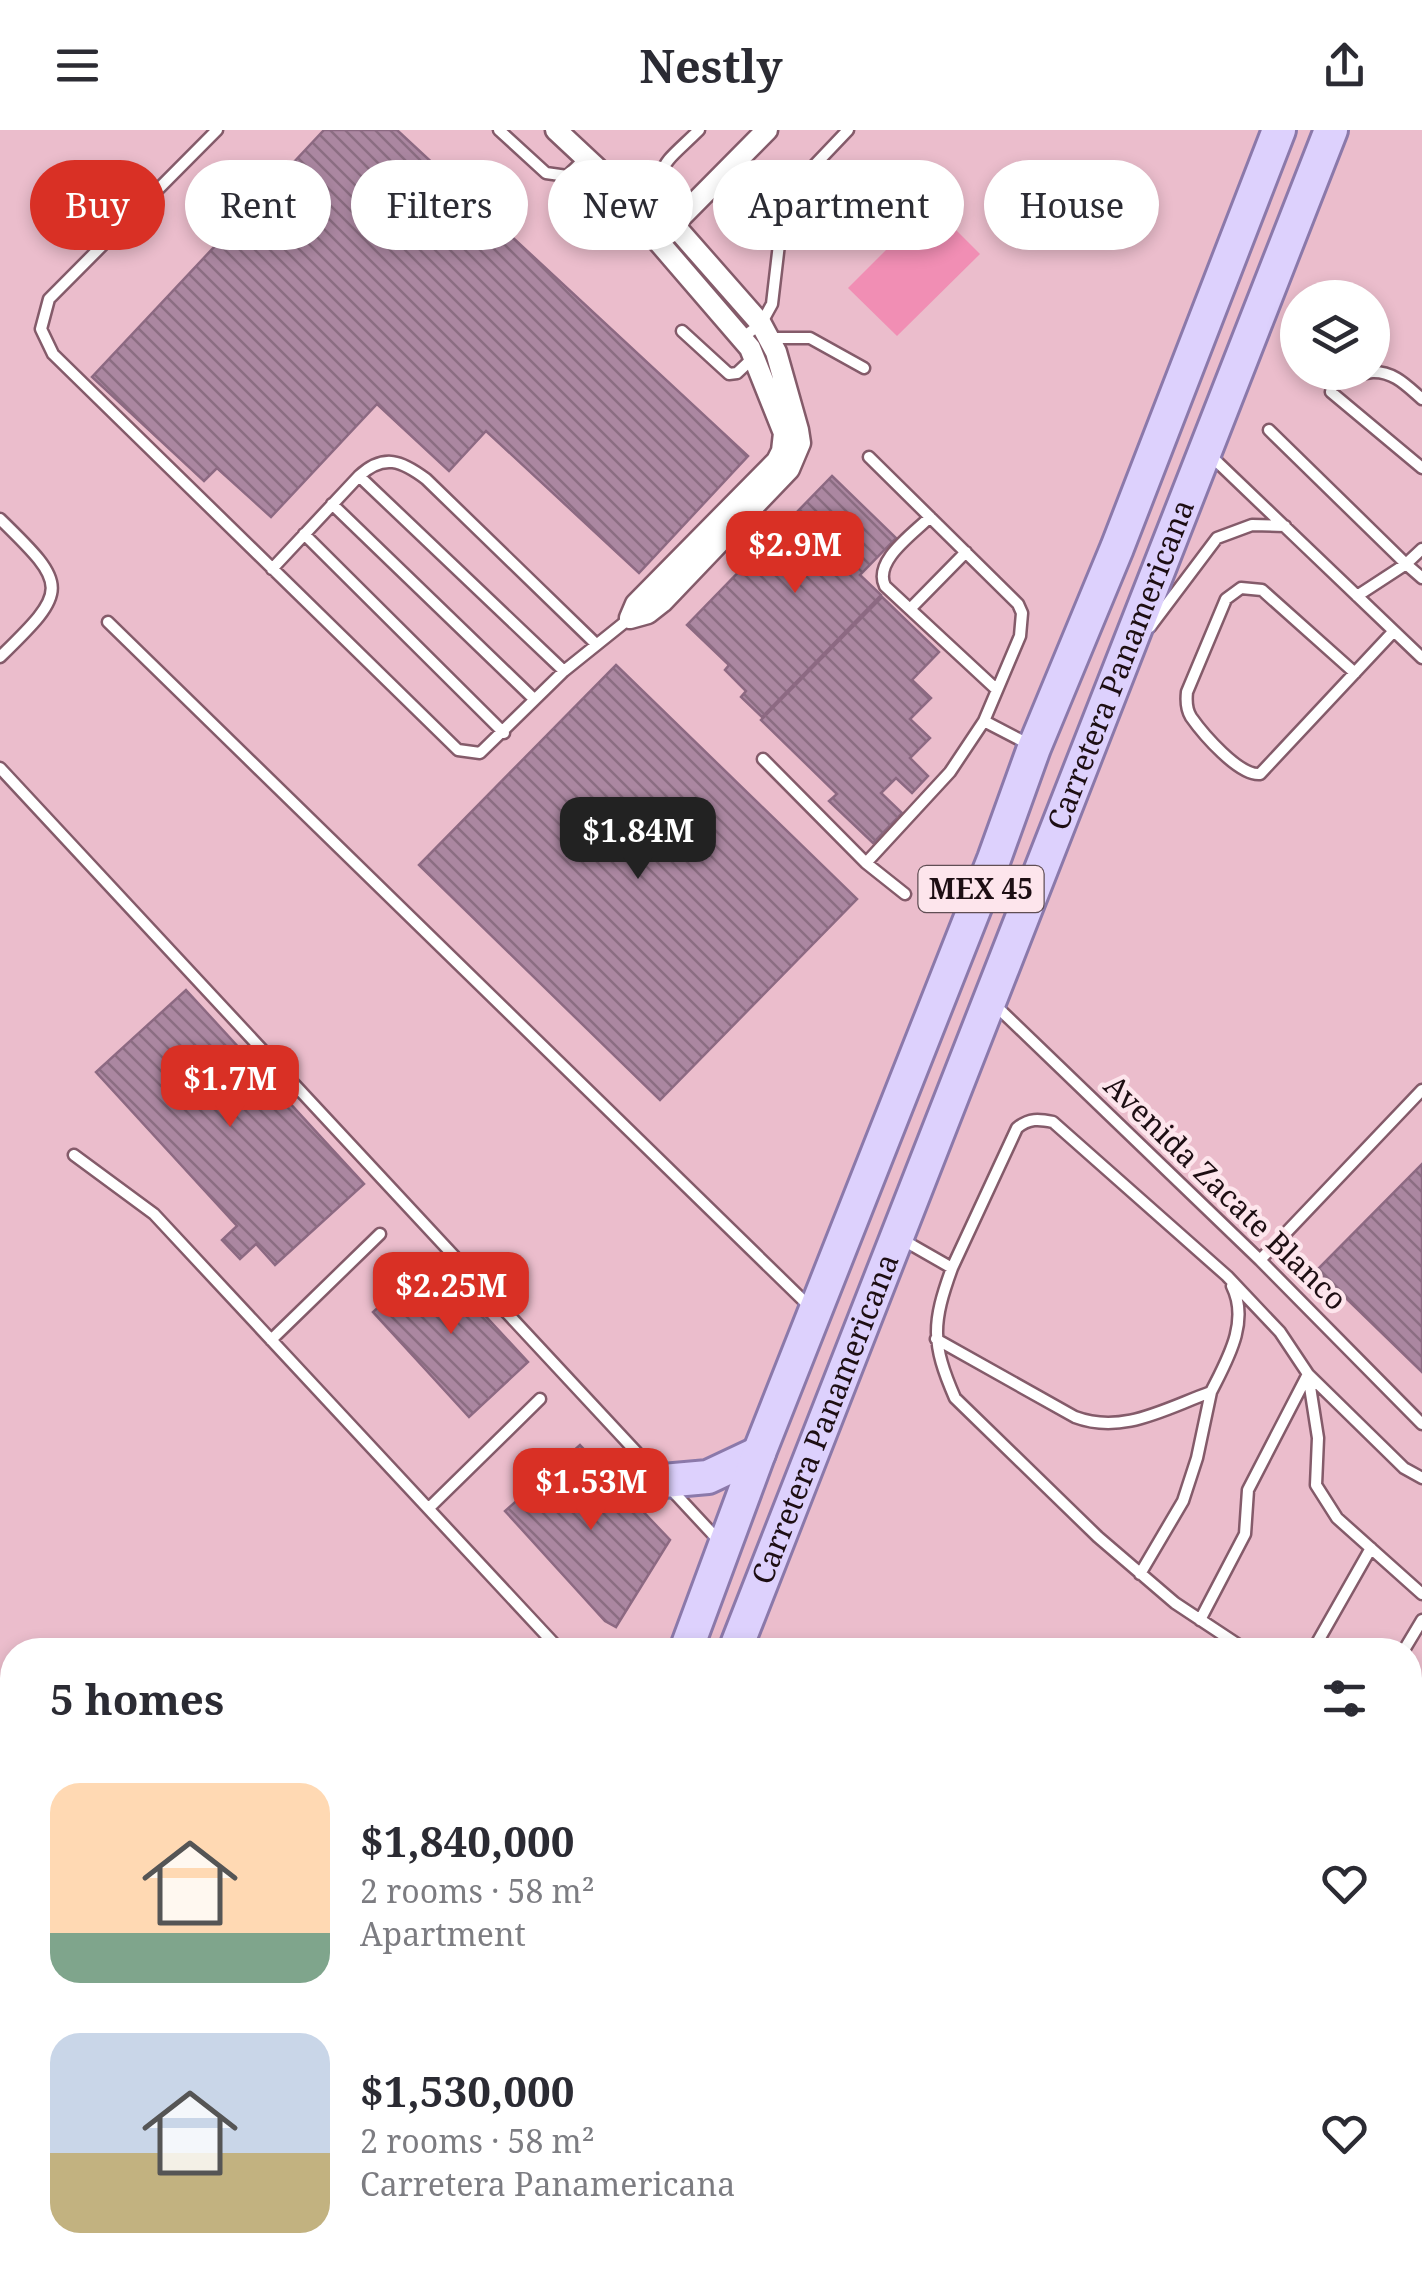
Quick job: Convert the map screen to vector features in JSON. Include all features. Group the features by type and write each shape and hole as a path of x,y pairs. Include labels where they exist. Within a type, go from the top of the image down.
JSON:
{"main road":[{"name":"Carretera Panamericana","path":"691,1638 1034,748 1131,513 1279,130"},
{"name":"Carretera Panamericana","path":"740,1638 1332,130"},
{"path":"874,1163 919,1184"},
{"path":"664,1480 708,1477 759,1453"}],"street":[{"path":"556,130 586,158"},
{"path":"693,206 767,130"},
{"path":"630,618 648,613 662,602 789,470 796,457 798,430 765,331 693,238"},
{"path":"630,618 636,604 744,496 782,451 784,433 743,337 666,250"}],"lane":[{"path":"217,130 49,300 42,330 53,354 458,750 480,753 564,671 630,618"},
{"path":"499,130 552,176 567,176 586,158"},
{"path":"670,160 699,130"},
{"path":"765,331 790,192 848,130"},
{"path":"682,331 729,374 736,373 754,356"},
{"path":"743,337 765,331 810,338 864,368"},
{"path":"1390,376 1422,399"},
{"path":"1331,390 1422,468"},
{"path":"1269,430 1422,578"},
{"path":"1206,452 1422,658"},
{"path":"866,863 950,772 984,721 1020,636 1022,614 1018,604 869,457"},
{"path":"272,570 359,476 379,462 392,460 405,463 426,479 596,644"},
{"path":"359,476 564,671"},
{"path":"332,504 534,699"},
{"path":"930,517 880,571 884,586 996,689"},
{"path":"0,519 48,568 52,584 52,596 42,616 4,653 0,638"},
{"path":"1127,655 1216,538 1252,525 1286,526"},
{"path":"304,534 504,733"},
{"path":"1356,596 1406,564 1422,548"},
{"path":"910,610 966,552"},
{"path":"1355,673 1262,590 1241,588 1226,599 1187,692 1186,704 1189,714 1232,762 1245,773 1260,774 1394,632"},
{"path":"108,622 816,1312"},
{"path":"984,721 1034,748"},
{"path":"763,759 866,863 905,894"},
{"path":"0,768 726,1548"},
{"name":"Avenida Zacate Blanco","path":"991,1001 1260,1260 1422,1424"},
{"path":"1260,1260 1422,1090"},
{"path":"1228,1638 1098,1538 956,1398 944,1373 936,1339 937,1311 952,1268 1017,1128 1024,1122 1054,1122 1227,1276 1280,1332 1308,1374 1404,1468 1422,1478"},
{"path":"74,1155 154,1214 549,1638"},
{"path":"270,1340 380,1234"},
{"path":"898,1237 952,1268"},
{"path":"1140,1574 1183,1501 1198,1458 1211,1392 1234,1344 1239,1317 1236,1293 1227,1276"},
{"path":"936,1339 1094,1424 1128,1423 1211,1392"},
{"path":"1308,1374 1318,1438 1316,1485 1336,1518 1422,1594"},
{"path":"1200,1620 1245,1534 1248,1490 1308,1374"},
{"path":"430,1507 540,1400"},
{"path":"1320,1638 1370,1548"}],"shaded area":[{"path":"964,238 980,254 897,336 848,288 886,250 964,250"}],"building":[{"path":"324,130 397,130 429,160 351,160 351,250 526,250 748,456 639,573 486,431 449,471 377,404 271,517 217,468 204,481 92,377 211,250 331,250 331,160 296,160"},
{"path":"832,476 896,538 860,575 881,595 762,717 741,697 746,691 725,670 729,665 687,625"},
{"path":"882,597 939,652 912,680 931,698 910,719 930,738 910,758 928,776 912,793 896,778 881,793 902,813 873,843 829,801 837,794 761,720"},
{"path":"616,665 857,899 660,1100 419,865"},
{"path":"186,990 364,1184 275,1265 256,1244 240,1259 222,1240 237,1226 96,1072"},
{"path":"1422,1164 1422,1372 1317,1270"},
{"path":"432,1258 528,1362 469,1417 373,1312"},
{"path":"580,1445 670,1540 616,1627 605,1621 505,1511"}]}
